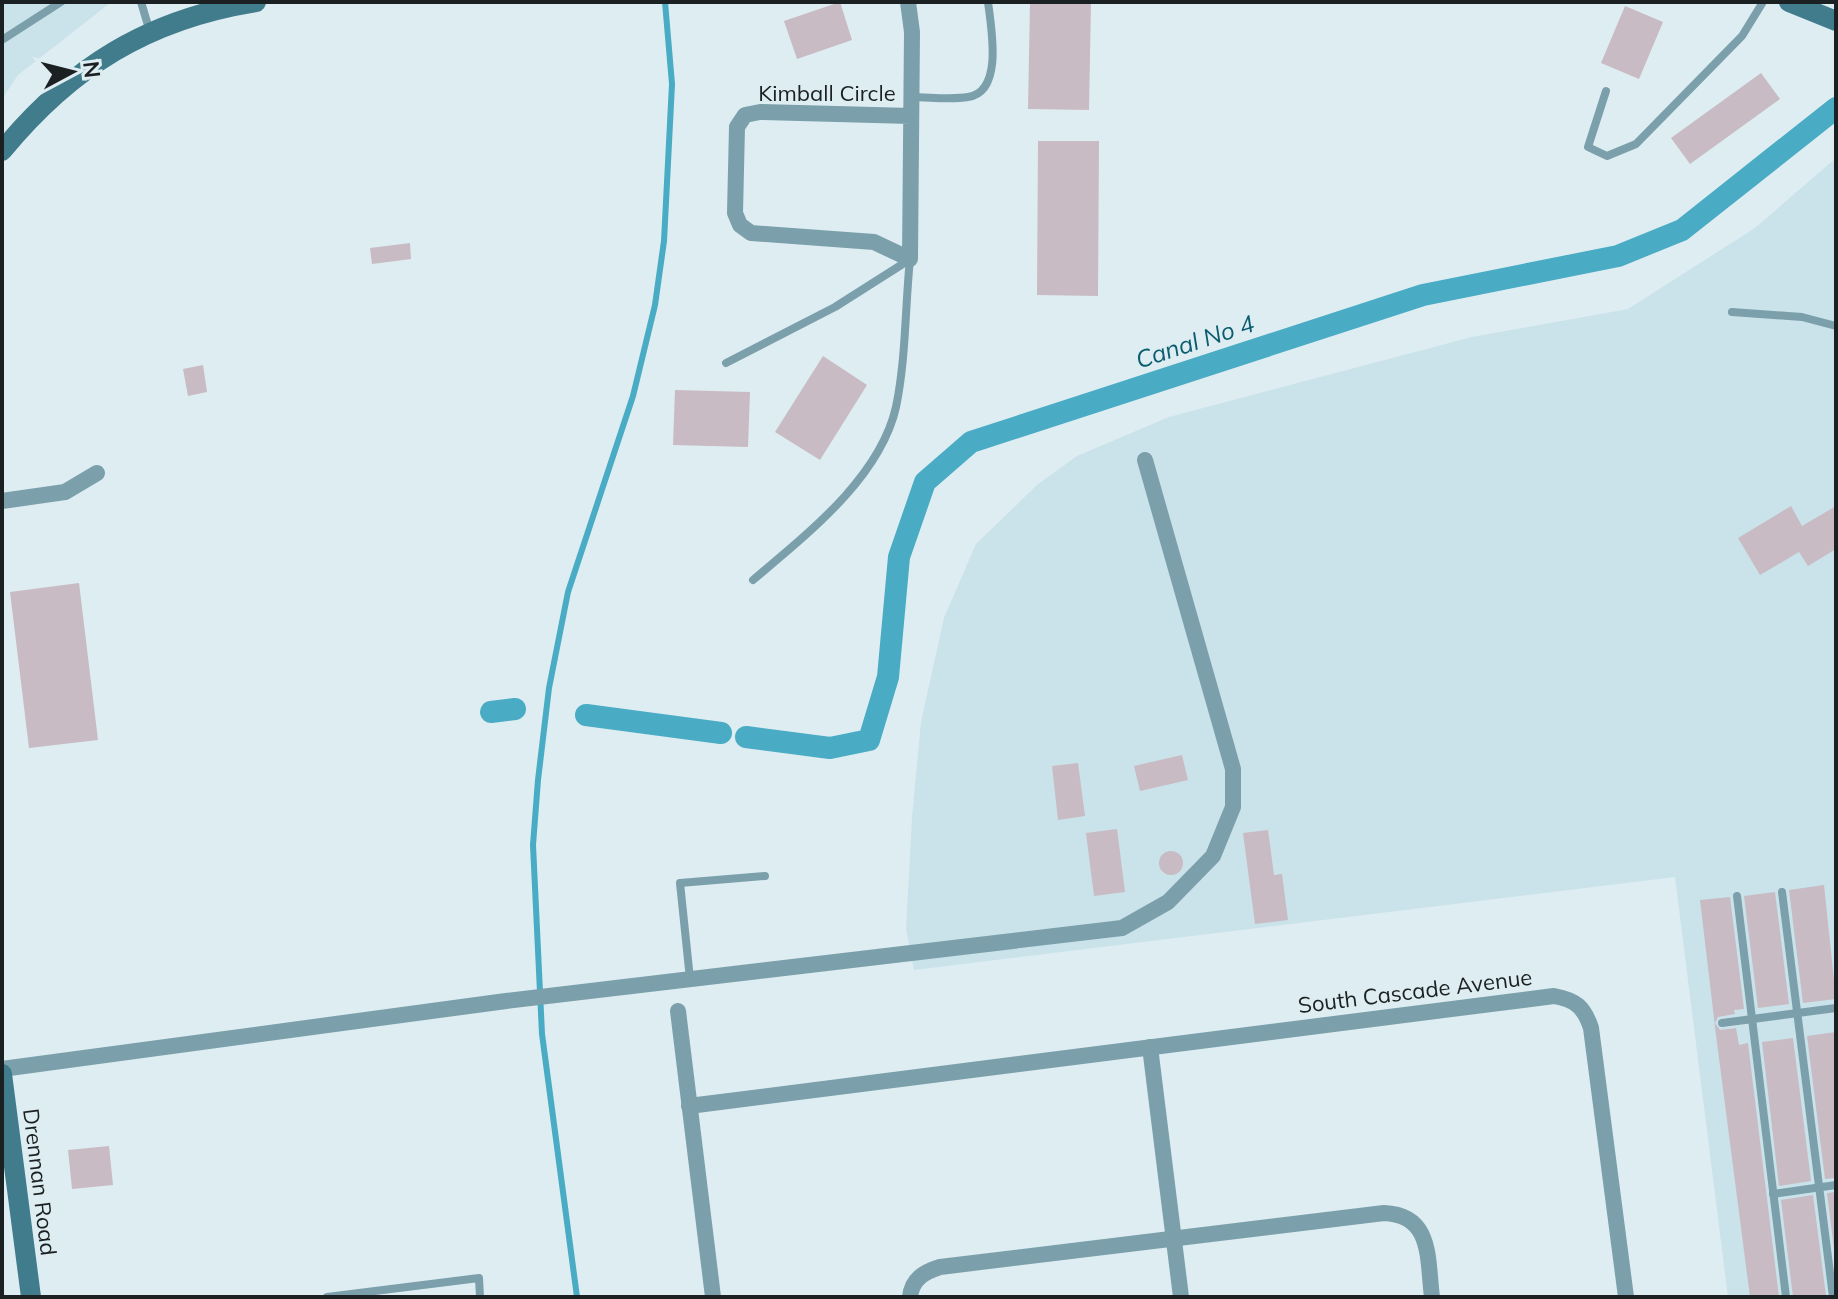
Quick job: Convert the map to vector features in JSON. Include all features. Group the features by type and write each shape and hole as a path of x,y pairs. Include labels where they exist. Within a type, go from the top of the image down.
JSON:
{"main road":[{"path":"2,151 69,83 102,58 150,32 192,16 256,2"},
{"path":"1789,2 1836,21"},
{"name":"Drennan Road","path":"2,1072 5,1124 31,1297"}],"street":[{"name":"Kimball Circle","path":"908,2 912,32 910,259 874,242 751,233 740,225 735,213 737,127 745,115 760,112 911,116"},
{"path":"2,1072 506,1001 1122,928 1168,902 1213,856 1233,807 1233,769 1145,460"},
{"path":"2,501 65,492 97,473"},
{"name":"South Cascade Avenue","path":"689,1106 1554,996 1578,1004 1586,1013 1591,1028 1626,1297"},
{"path":"678,1011 713,1297"},
{"path":"1150,1047 1181,1297"},
{"path":"910,1297 915,1281 925,1272 940,1267 1384,1213 1400,1213 1413,1220 1421,1232 1432,1297"}],"lane":[{"path":"2,40 61,2"},
{"path":"141,2 150,32"},
{"path":"911,97 970,97 982,92 990,80 993,66 988,2"},
{"path":"1606,91 1588,147 1607,156 1636,144 1742,36 1763,2"},
{"path":"726,363 835,307 910,259"},
{"path":"753,580 812,530 857,481 882,447 896,409 910,259"},
{"path":"1732,312 1802,317 1836,326"},
{"path":"690,980 680,883 765,876"},
{"path":"1782,892 1833,1297"},
{"path":"1737,896 1786,1297"},
{"path":"1722,1023 1836,1008"},
{"path":"1773,1194 1836,1185"},
{"path":"327,1297 479,1278 480,1297"}],"shaded area":[{"path":"2,2 117,2 110,3 18,75 2,99"},
{"path":"1836,158 1836,1297 1728,1297 1675,877 914,970 906,929 912,818 921,722 944,618 976,544 1037,485 1077,456 1169,417 1472,337 1628,309 1755,228"}],"building":[{"path":"840,2 852,40 797,59 784,21"},
{"path":"1030,2 1091,2 1089,110 1028,109"},
{"path":"1625,6 1663,22 1639,79 1601,63"},
{"path":"1761,73 1780,99 1690,164 1671,138"},
{"path":"1038,141 1099,141 1098,296 1037,295"},
{"path":"410,243 411,259 372,264 370,248"},
{"path":"823,356 867,385 820,460 775,432"},
{"path":"203,365 207,392 188,396 183,369"},
{"path":"675,390 750,392 748,447 673,445"},
{"path":"1791,506 1802,526 1836,506 1836,549 1808,566 1799,552 1760,575 1738,538"},
{"path":"79,583 98,740 29,748 10,592"},
{"path":"1182,755 1188,780 1140,791 1134,766"},
{"path":"1078,763 1085,816 1058,820 1052,766"},
{"path":"1117,829 1125,892 1094,896 1086,833"},
{"path":"1268,830 1274,875 1282,874 1288,920 1255,924 1243,833"},
{"path":"1171,851 1182,858 1183,863 1176,874 1171,875 1160,868 1159,863 1166,852"},
{"path":"1824,885 1836,999 1803,1003 1789,890"},
{"path":"1775,892 1789,1004 1758,1008 1744,896"},
{"path":"1730,897 1744,1009 1718,1017 1715,1023 1720,1030 1736,1028 1739,1045 1748,1043 1779,1297 1750,1297 1716,1035 1700,900"},
{"path":"1836,1032 1836,1178 1825,1179 1807,1036"},
{"path":"1793,1038 1811,1181 1779,1186 1762,1042"},
{"path":"109,1146 113,1185 72,1189 68,1150"},
{"path":"1836,1192 1836,1265 1827,1193"},
{"path":"1813,1195 1826,1296 1793,1297 1781,1200"}],"waterway":[{"path":"577,1297 542,1034 533,845 549,688 568,592 633,396 655,305 664,241 672,84 665,2"},
{"name":"Canal No 4","path":"746,737 830,748 869,740 888,677 899,557 925,482 971,442 1423,295 1618,256 1682,230 1836,108"},
{"name":"Canal No 4","path":"491,712 515,709"},
{"name":"Canal No 4","path":"586,715 721,733"}]}
